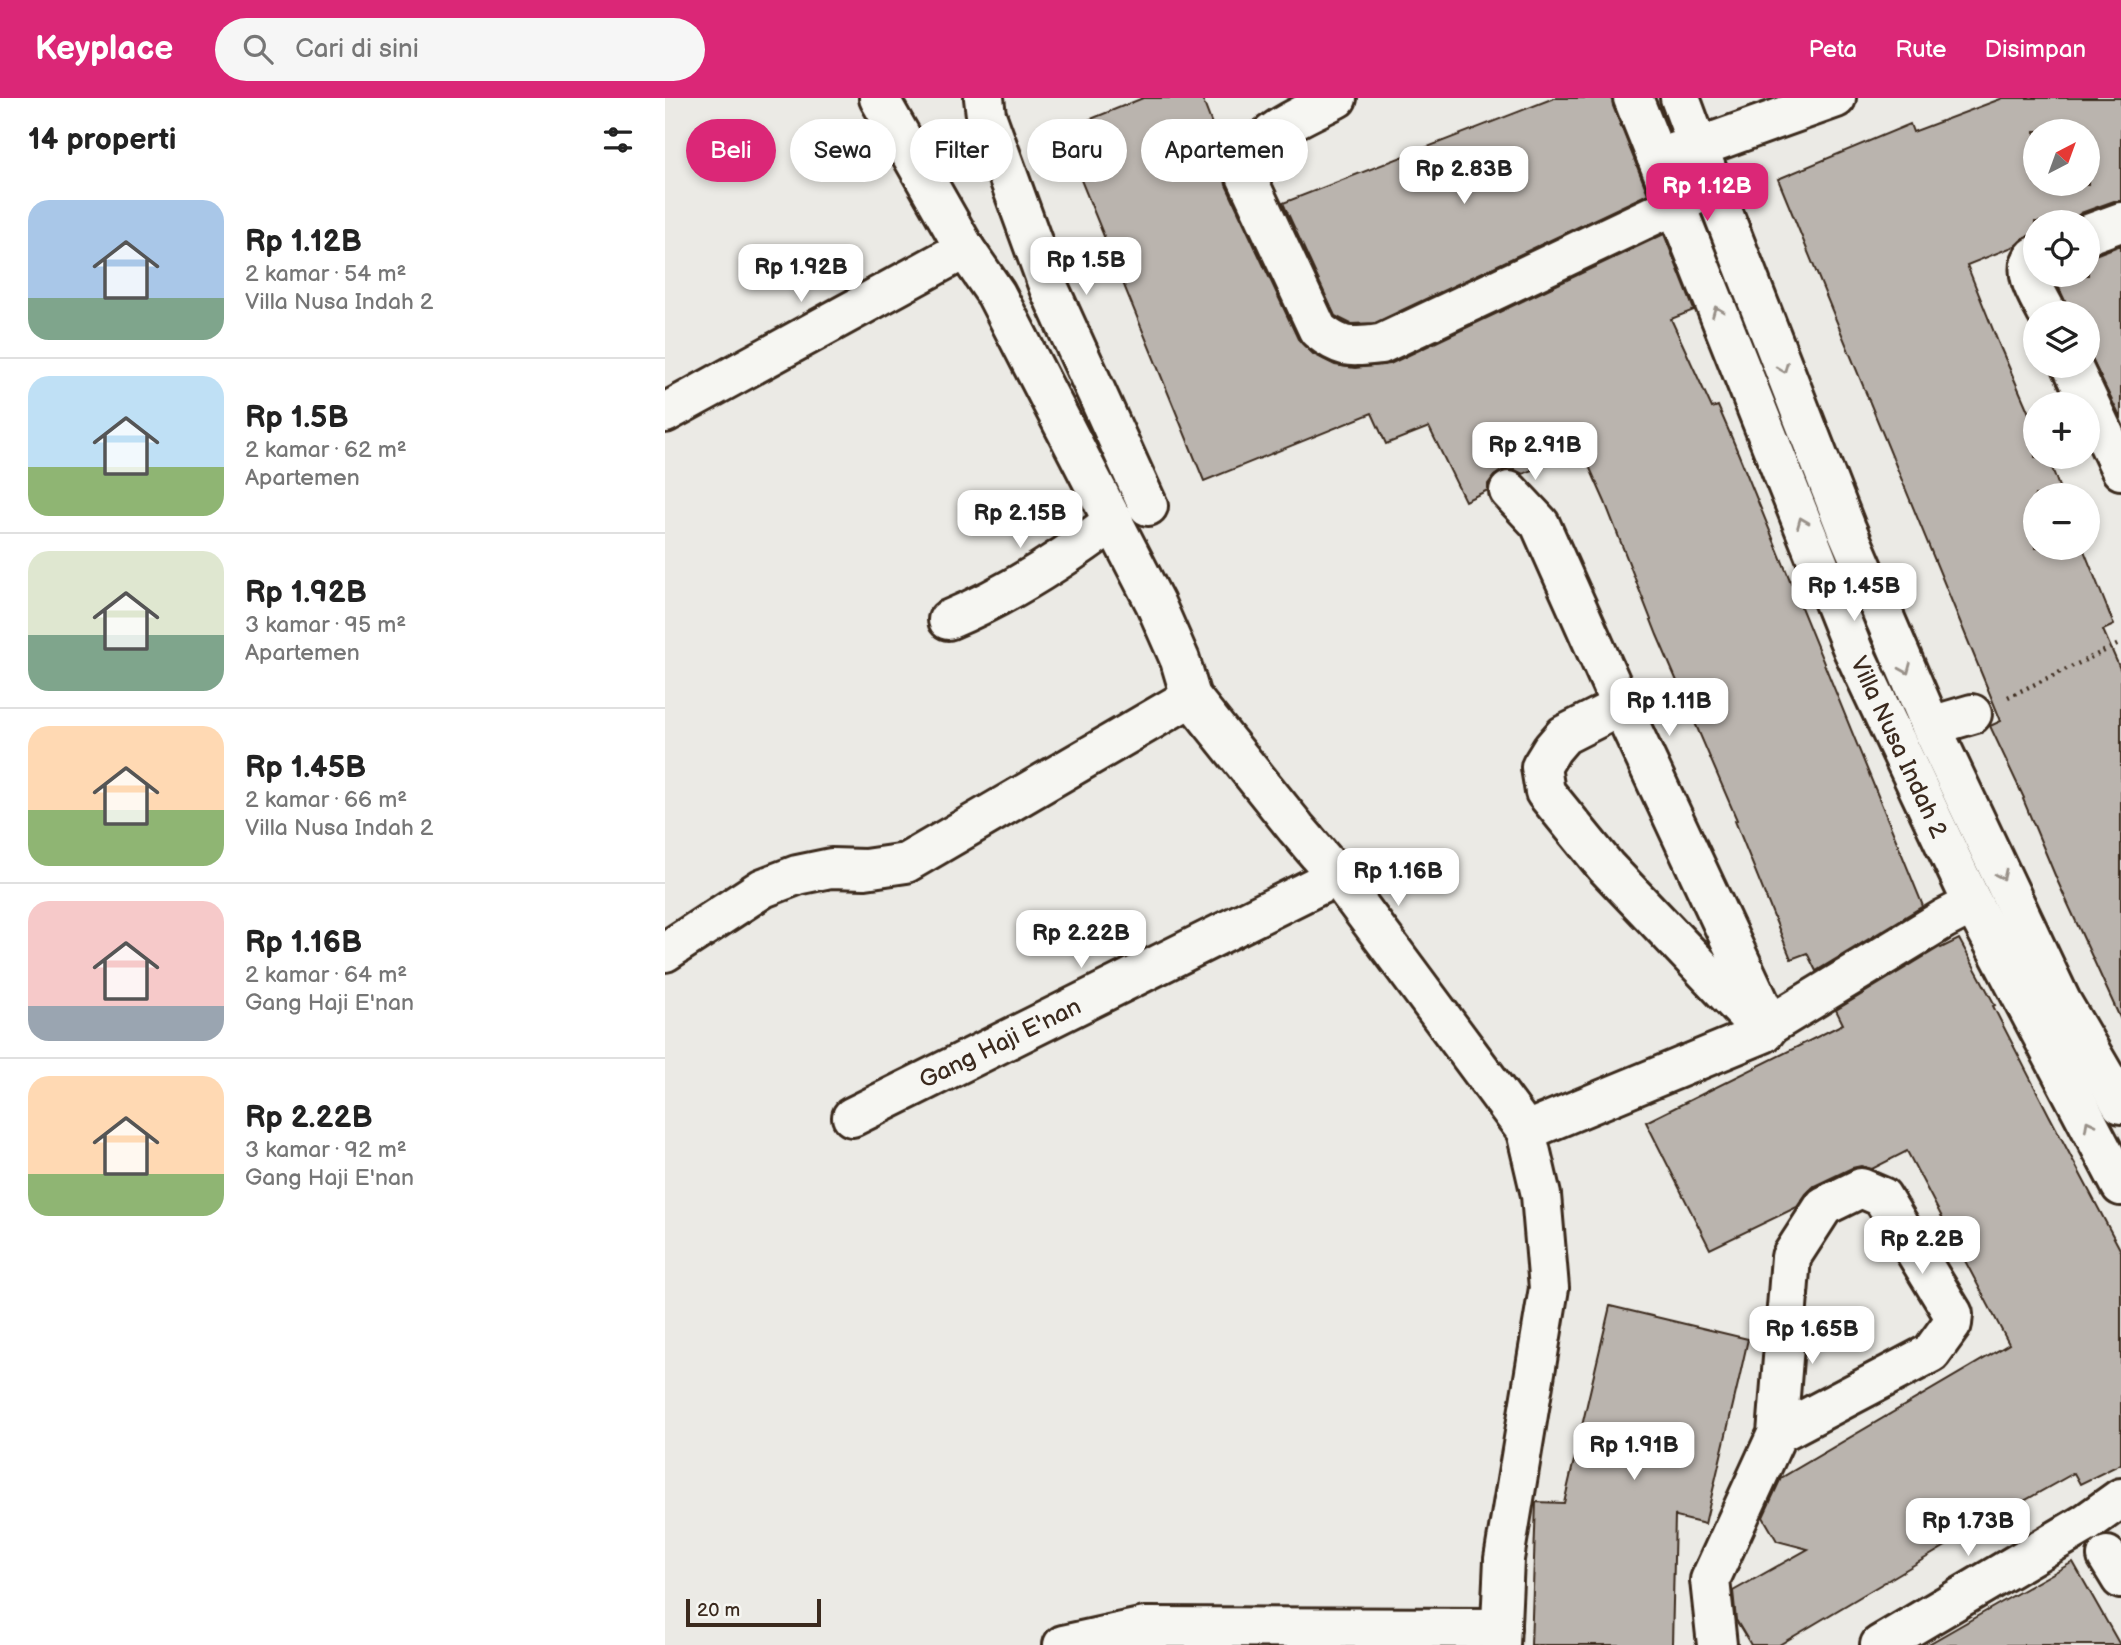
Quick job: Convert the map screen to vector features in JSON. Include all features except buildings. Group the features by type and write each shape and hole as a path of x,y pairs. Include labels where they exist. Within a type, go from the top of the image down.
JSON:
{"street":[{"path":"879,98 965,248 1131,514"},
{"path":"984,98 986,115 1131,514 1156,603 1180,660 1191,697 1337,876 1526,1131 1541,1195 1549,1289 1504,1559 1500,1637 1145,1627 1063,1645"},
{"path":"1337,98 1272,133 1249,160 1246,176 1318,330 1332,341 1348,347 1381,344 1713,187"},
{"name":"Villa Nusa Indah 2","path":"1633,98 1853,650 1973,904 2121,1186"},
{"name":"Villa Nusa Indah 2","path":"1680,98 1846,528 1931,726 2061,1001 2121,1104"},
{"path":"1656,156 1699,147 1836,98"},
{"path":"2100,230 2121,222"},
{"path":"665,413 965,248"},
{"path":"2079,378 2119,458"},
{"path":"1509,491 1540,524 1767,1029"},
{"path":"948,620 987,604 1067,557 1131,514"},
{"path":"665,952 763,888 797,875 831,867 865,869 906,863 1191,697"},
{"path":"1621,706 1565,735 1552,749 1541,766 1545,792 1606,867 1767,1029"},
{"path":"1931,726 1972,714"},
{"name":"Gang Haji E'nan","path":"852,1117 1337,876"},
{"path":"1526,1131 1767,1029 1944,919 1973,904"},
{"path":"1717,1645 1710,1580 1777,1434 1791,1257 1824,1206 1861,1188 1882,1197 1953,1314 1952,1324 1931,1353 1777,1434"},
{"path":"1880,1645 2086,1523 2121,1498"}],"path":[{"path":"1972,714 2121,643"}]}
